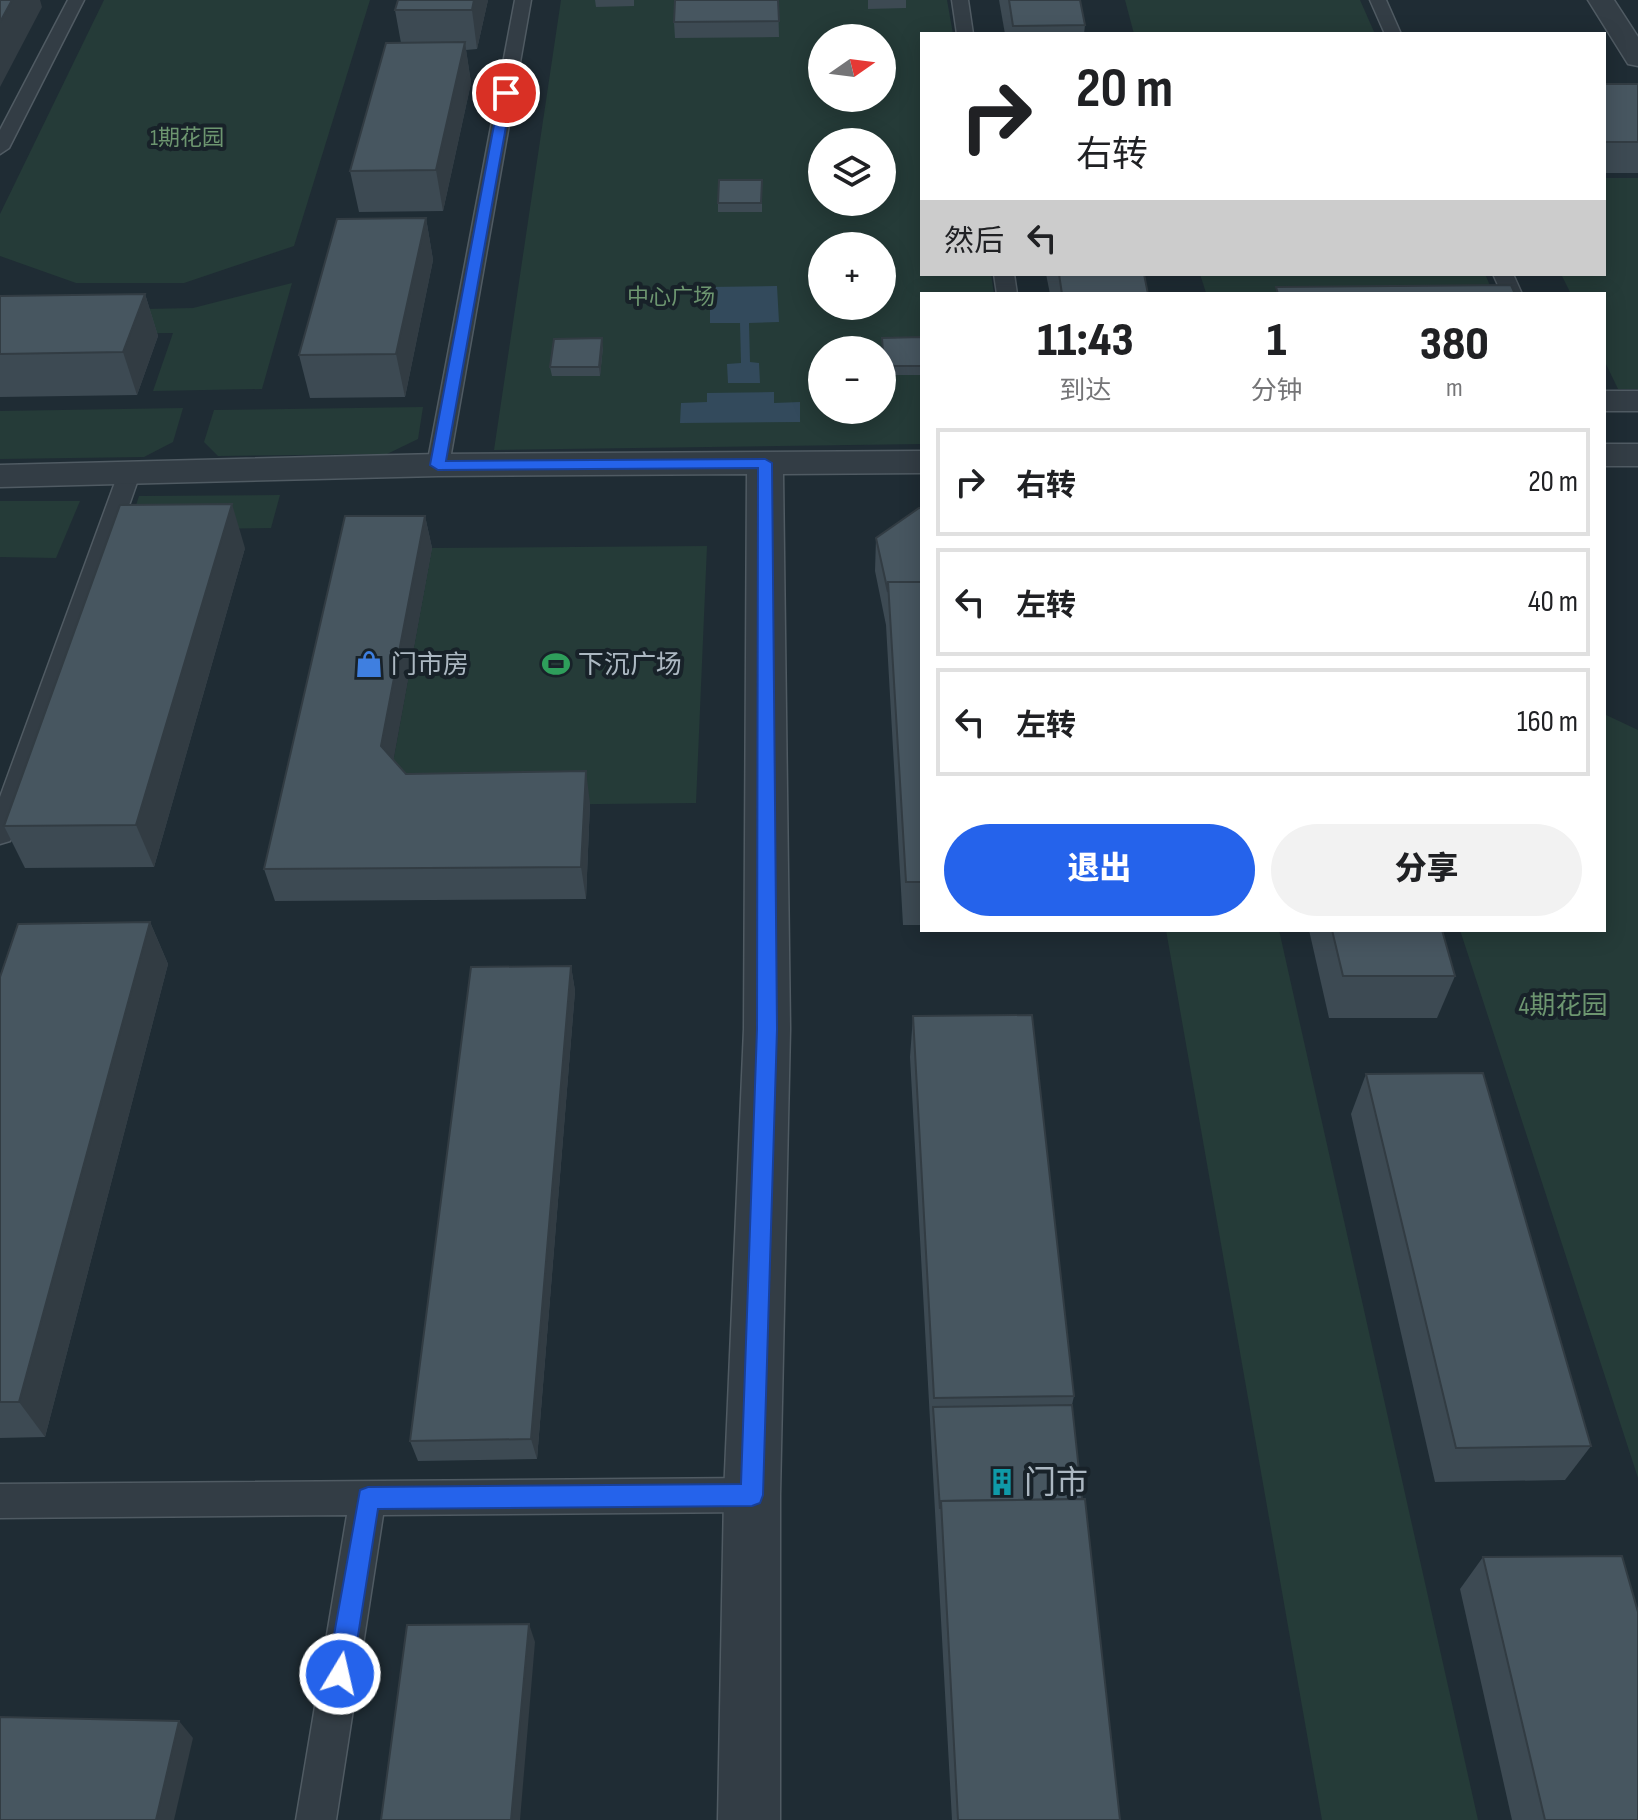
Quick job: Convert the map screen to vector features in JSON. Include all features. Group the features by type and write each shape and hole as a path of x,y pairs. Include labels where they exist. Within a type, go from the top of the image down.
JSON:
{"street":[{"path":"1601,0 1638,58"},
{"path":"1606,401 1638,401"},
{"path":"1606,455 1638,455"},
{"path":"0,476 438,465 920,462"},
{"path":"749,1820 752,1495 767,1029 765,463"}],"lane":[{"path":"0,148 76,0"},
{"path":"438,465 523,0"},
{"path":"960,0 965,32"},
{"path":"1378,0 1392,32"},
{"path":"0,834 129,474"},
{"path":"0,1501 752,1495"},
{"path":"316,1820 368,1498"}],"green space":[{"name":"1期花园","path":"104,0 370,0 294,246 184,283 76,283 0,256 0,214"},
{"name":"中心广场","path":"561,0 947,0 953,32 920,32 920,276 991,276 994,292 920,292 920,444 494,450"},
{"path":"1125,0 1360,0 1374,32 1133,32"},
{"path":"1606,178 1638,178 1638,389 1618,389 1606,364 1606,292 1570,292 1562,276 1606,276"},
{"path":"1201,276 1486,276 1492,290 1301,292 1206,292"},
{"path":"292,283 262,389 153,391 173,333 0,334 0,295 48,311 193,308"},
{"path":"423,407 418,439 387,454 218,456 204,442 214,410"},
{"path":"183,408 173,442 144,457 0,459 0,411"},
{"path":"280,495 271,528 128,530 139,496"},
{"path":"0,501 80,501 56,558 0,557"},
{"name":"下沉广场","path":"707,546 696,803 414,806 390,779 432,548"},
{"name":"4期花园","path":"1606,715 1638,730 1638,1478 1461,932 1606,932"},
{"path":"1166,932 1279,932 1478,1820 1322,1820"}],"water":[{"path":"777,286 779,322 749,323 750,362 759,363 760,383 728,383 727,364 741,363 740,323 710,323 710,287"},
{"path":"774,392 774,403 800,402 800,422 680,423 681,403 707,402 707,393"}],"building":[{"path":"0,0 12,0 0,22"},
{"path":"398,0 474,0 472,10 395,10"},
{"path":"675,0 778,0 779,21 674,22"},
{"path":"1009,0 1080,0 1085,25 1013,26"},
{"path":"465,42 436,170 350,171 386,43"},
{"path":"1606,84 1638,84 1638,142 1606,142"},
{"path":"719,180 762,180 761,203 718,203"},
{"path":"426,218 396,354 299,355 337,219"},
{"path":"1059,276 1144,276 1148,292 1062,292"},
{"path":"1511,285 1514,292 1277,292 1276,287"},
{"path":"145,294 123,352 0,354 0,296"},
{"path":"920,337 920,366 896,366 896,338"},
{"path":"602,338 599,367 550,367 554,339"},
{"path":"232,504 136,825 4,826 120,505"},
{"path":"920,508 920,582 888,582 888,592 876,538"},
{"name":"门市房","path":"345,516 425,516 381,746 406,774 586,771 581,867 264,869"},
{"path":"888,582 920,582 920,882 906,882"},
{"path":"150,922 19,1402 0,1402 0,977 18,924"},
{"path":"1332,932 1443,932 1455,976 1343,976"},
{"path":"571,966 531,1439 410,1441 471,967"},
{"path":"1032,1015 1074,1396 934,1398 913,1016"},
{"path":"1483,1073 1591,1446 1456,1448 1366,1074"},
{"name":"门市","path":"1072,1405 1082,1499 941,1501 940,1509 933,1407"},
{"path":"1085,1499 1120,1820 958,1820 941,1501"},
{"path":"1622,1556 1638,1612 1638,1820 1545,1820 1483,1557"},
{"path":"529,1624 511,1820 381,1820 407,1625"},
{"path":"0,1717 179,1721 156,1820 0,1820"}],"place":[{"name":"门市房","path":"369,664"},
{"name":"下沉广场","path":"556,664"},
{"name":"门市","path":"1002,1482"}],"route":[{"path":"340,1674 368,1498 752,1495 767,1029 765,463 438,465 506,93"}]}
